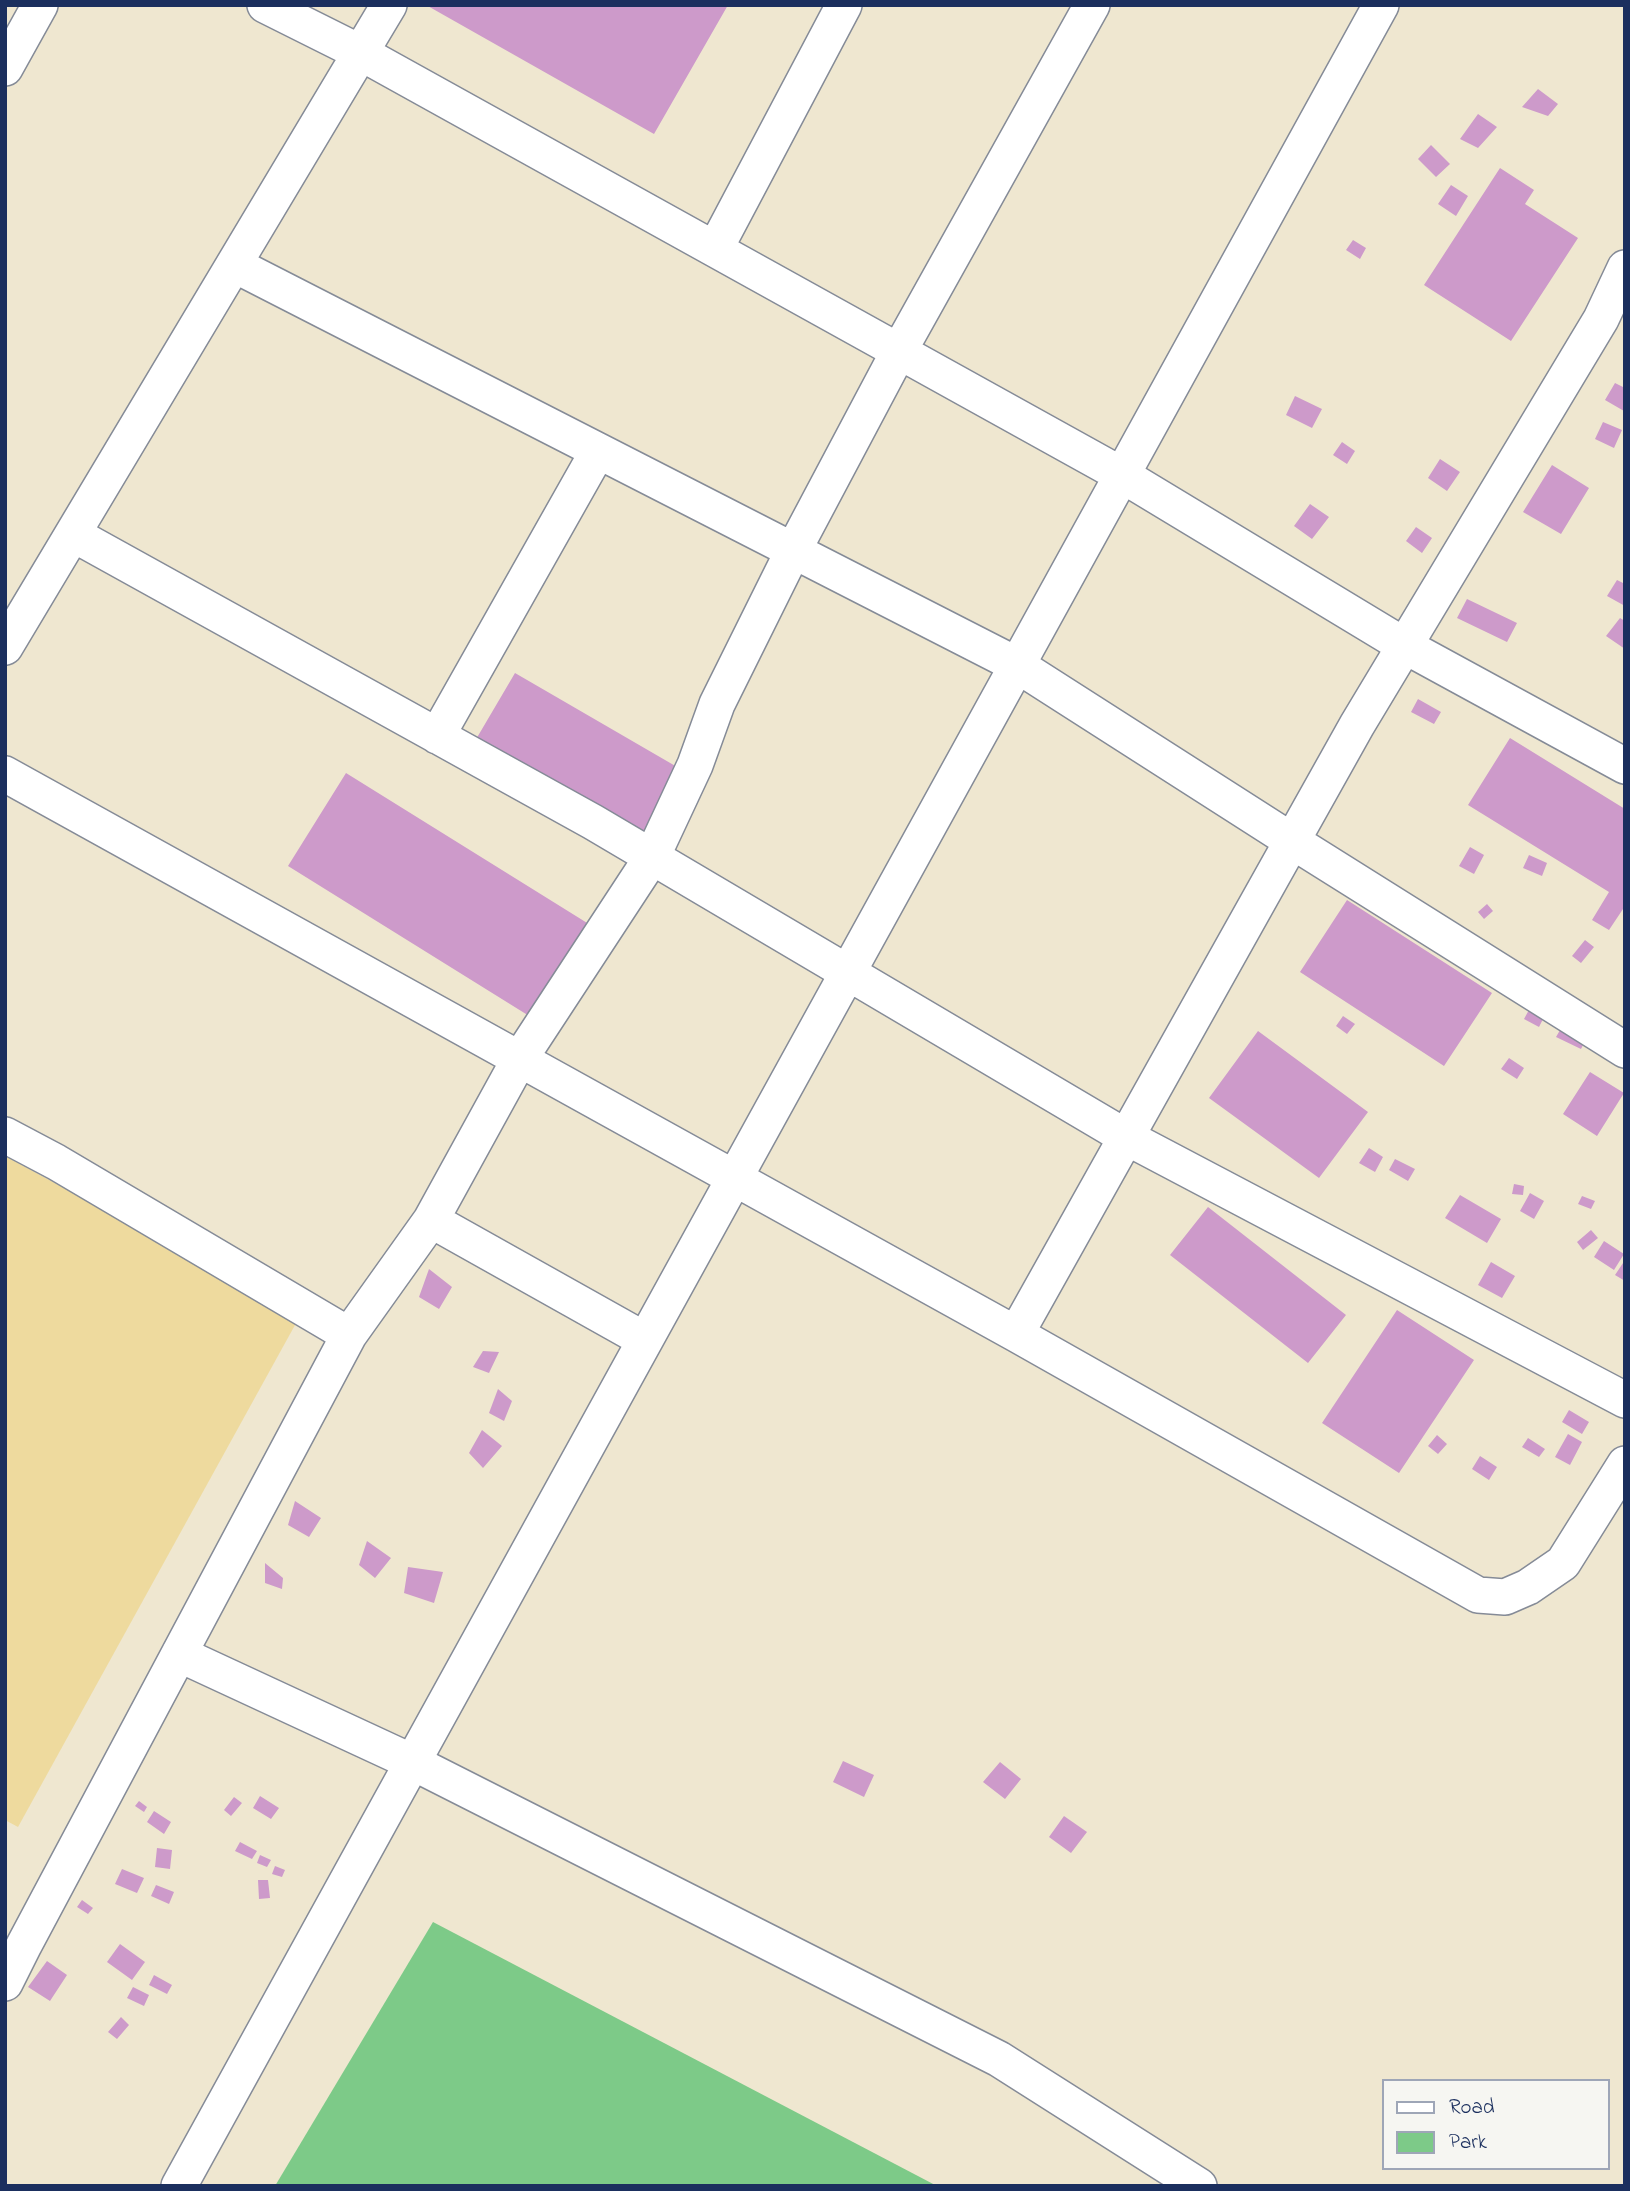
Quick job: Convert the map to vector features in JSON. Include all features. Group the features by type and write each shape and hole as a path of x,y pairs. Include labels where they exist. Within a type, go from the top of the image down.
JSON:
{"street":[{"path":"5,68 40,5"},
{"path":"265,5 361,53 1122,475 1405,646 1625,766"},
{"path":"5,647 389,5"},
{"path":"715,249 844,5"},
{"path":"5,1983 349,1335 431,1220 519,1060 652,857 695,765 717,704 793,551 899,351 1092,5"},
{"path":"179,2186 1381,5"},
{"path":"235,265 1017,665 1625,1050"},
{"path":"1016,1334 1357,725 1601,319 1625,268"},
{"path":"437,736 598,451"},
{"path":"73,534 652,857 1126,1137 1625,1400"},
{"path":"5,774 1016,1334 1478,1595 1505,1597 1528,1587 1563,1563 1625,1464"},
{"path":"5,1135 56,1162 349,1335"},
{"path":"431,1220 645,1340"},
{"path":"179,1654 412,1762 999,2059 1199,2186"}],"green space":[{"path":"433,1922 937,2186 275,2186"}],"sand":[{"path":"5,1156 300,1316 18,1827 5,1820"}],"building":[{"path":"426,5 728,5 654,134"},
{"path":"1538,89 1558,104 1548,116 1522,107"},
{"path":"1478,114 1497,127 1478,148 1460,139"},
{"path":"1431,145 1450,164 1436,177 1418,159"},
{"path":"1500,168 1534,190 1525,204 1578,238 1511,341 1424,285"},
{"path":"1451,185 1468,196 1456,216 1438,204"},
{"path":"1353,240 1366,248 1360,259 1346,250"},
{"path":"1615,383 1625,388 1624,411 1605,400"},
{"path":"1295,396 1322,409 1312,428 1286,415"},
{"path":"1603,422 1622,430 1614,448 1595,439"},
{"path":"1342,442 1355,451 1347,464 1333,455"},
{"path":"1440,459 1460,472 1447,491 1428,478"},
{"path":"1552,465 1589,488 1561,534 1523,512"},
{"path":"1310,504 1329,517 1312,539 1294,526"},
{"path":"1416,527 1432,538 1422,553 1406,541"},
{"path":"1617,580 1625,584 1625,606 1607,596"},
{"path":"1467,599 1517,623 1507,642 1457,618"},
{"path":"1620,618 1625,621 1625,649 1606,636"},
{"path":"515,673 684,771 645,839 475,741"},
{"path":"1418,699 1441,712 1434,724 1411,712"},
{"path":"1510,738 1625,809 1625,906 1609,930 1592,920 1609,892 1468,805"},
{"path":"346,773 592,926 534,1019 288,866"},
{"path":"1470,847 1484,855 1474,874 1459,866"},
{"path":"1529,855 1547,863 1542,876 1523,868"},
{"path":"1347,900 1492,993 1444,1066 1300,972"},
{"path":"1487,904 1493,911 1484,919 1478,912"},
{"path":"1585,940 1594,947 1581,963 1572,956"},
{"path":"1530,1008 1545,1015 1539,1027 1524,1019"},
{"path":"1343,1016 1355,1024 1347,1034 1336,1026"},
{"path":"1563,1025 1587,1037 1581,1049 1556,1037"},
{"path":"1258,1031 1368,1112 1319,1178 1209,1098"},
{"path":"1509,1058 1524,1068 1517,1079 1501,1069"},
{"path":"1590,1072 1624,1093 1597,1136 1563,1114"},
{"path":"1369,1148 1383,1157 1375,1172 1359,1163"},
{"path":"1395,1159 1415,1169 1408,1181 1389,1170"},
{"path":"1514,1184 1524,1186 1523,1195 1512,1194"},
{"path":"1530,1193 1544,1201 1534,1219 1520,1211"},
{"path":"1460,1195 1501,1219 1487,1243 1445,1218"},
{"path":"1582,1196 1595,1201 1591,1209 1578,1204"},
{"path":"1208,1207 1346,1315 1308,1363 1170,1255"},
{"path":"1591,1230 1598,1238 1583,1250 1577,1242"},
{"path":"1604,1241 1624,1254 1614,1270 1594,1257"},
{"path":"1625,1260 1625,1281 1615,1275"},
{"path":"1491,1262 1515,1276 1502,1298 1478,1285"},
{"path":"429,1269 452,1287 439,1309 419,1297"},
{"path":"1397,1310 1474,1360 1399,1473 1322,1423"},
{"path":"483,1351 499,1352 489,1373 473,1367"},
{"path":"498,1389 512,1401 504,1421 489,1413"},
{"path":"1569,1410 1589,1422 1582,1434 1562,1422"},
{"path":"482,1430 502,1446 483,1468 469,1453"},
{"path":"1568,1434 1582,1442 1570,1465 1555,1457"},
{"path":"1437,1435 1447,1444 1438,1454 1428,1446"},
{"path":"1528,1438 1545,1449 1539,1457 1522,1447"},
{"path":"1480,1456 1497,1467 1489,1480 1472,1469"},
{"path":"295,1501 321,1518 309,1537 288,1525"},
{"path":"367,1541 391,1558 375,1578 359,1565"},
{"path":"265,1563 283,1578 282,1589 265,1583"},
{"path":"408,1567 443,1572 434,1603 404,1593"},
{"path":"843,1761 874,1775 864,1797 833,1782"},
{"path":"1000,1762 1021,1779 1005,1799 983,1782"},
{"path":"260,1796 279,1808 271,1819 253,1808"},
{"path":"234,1797 242,1803 231,1816 224,1810"},
{"path":"139,1801 147,1807 144,1812 135,1806"},
{"path":"154,1811 171,1822 164,1834 147,1822"},
{"path":"1064,1816 1087,1832 1071,1853 1049,1837"},
{"path":"240,1842 257,1851 252,1859 235,1851"},
{"path":"157,1848 172,1850 170,1869 155,1867"},
{"path":"260,1855 271,1860 267,1867 257,1863"},
{"path":"275,1866 285,1870 282,1877 272,1874"},
{"path":"122,1869 144,1878 137,1893 115,1884"},
{"path":"258,1880 268,1880 270,1898 259,1899"},
{"path":"156,1885 174,1892 169,1904 151,1896"},
{"path":"82,1900 93,1908 88,1914 77,1907"},
{"path":"120,1944 145,1962 132,1980 107,1962"},
{"path":"47,1961 67,1975 50,2001 28,1987"},
{"path":"154,1975 172,1985 167,1994 149,1985"},
{"path":"133,1987 149,1995 144,2006 127,1998"},
{"path":"121,2017 129,2025 117,2039 108,2032"}]}
